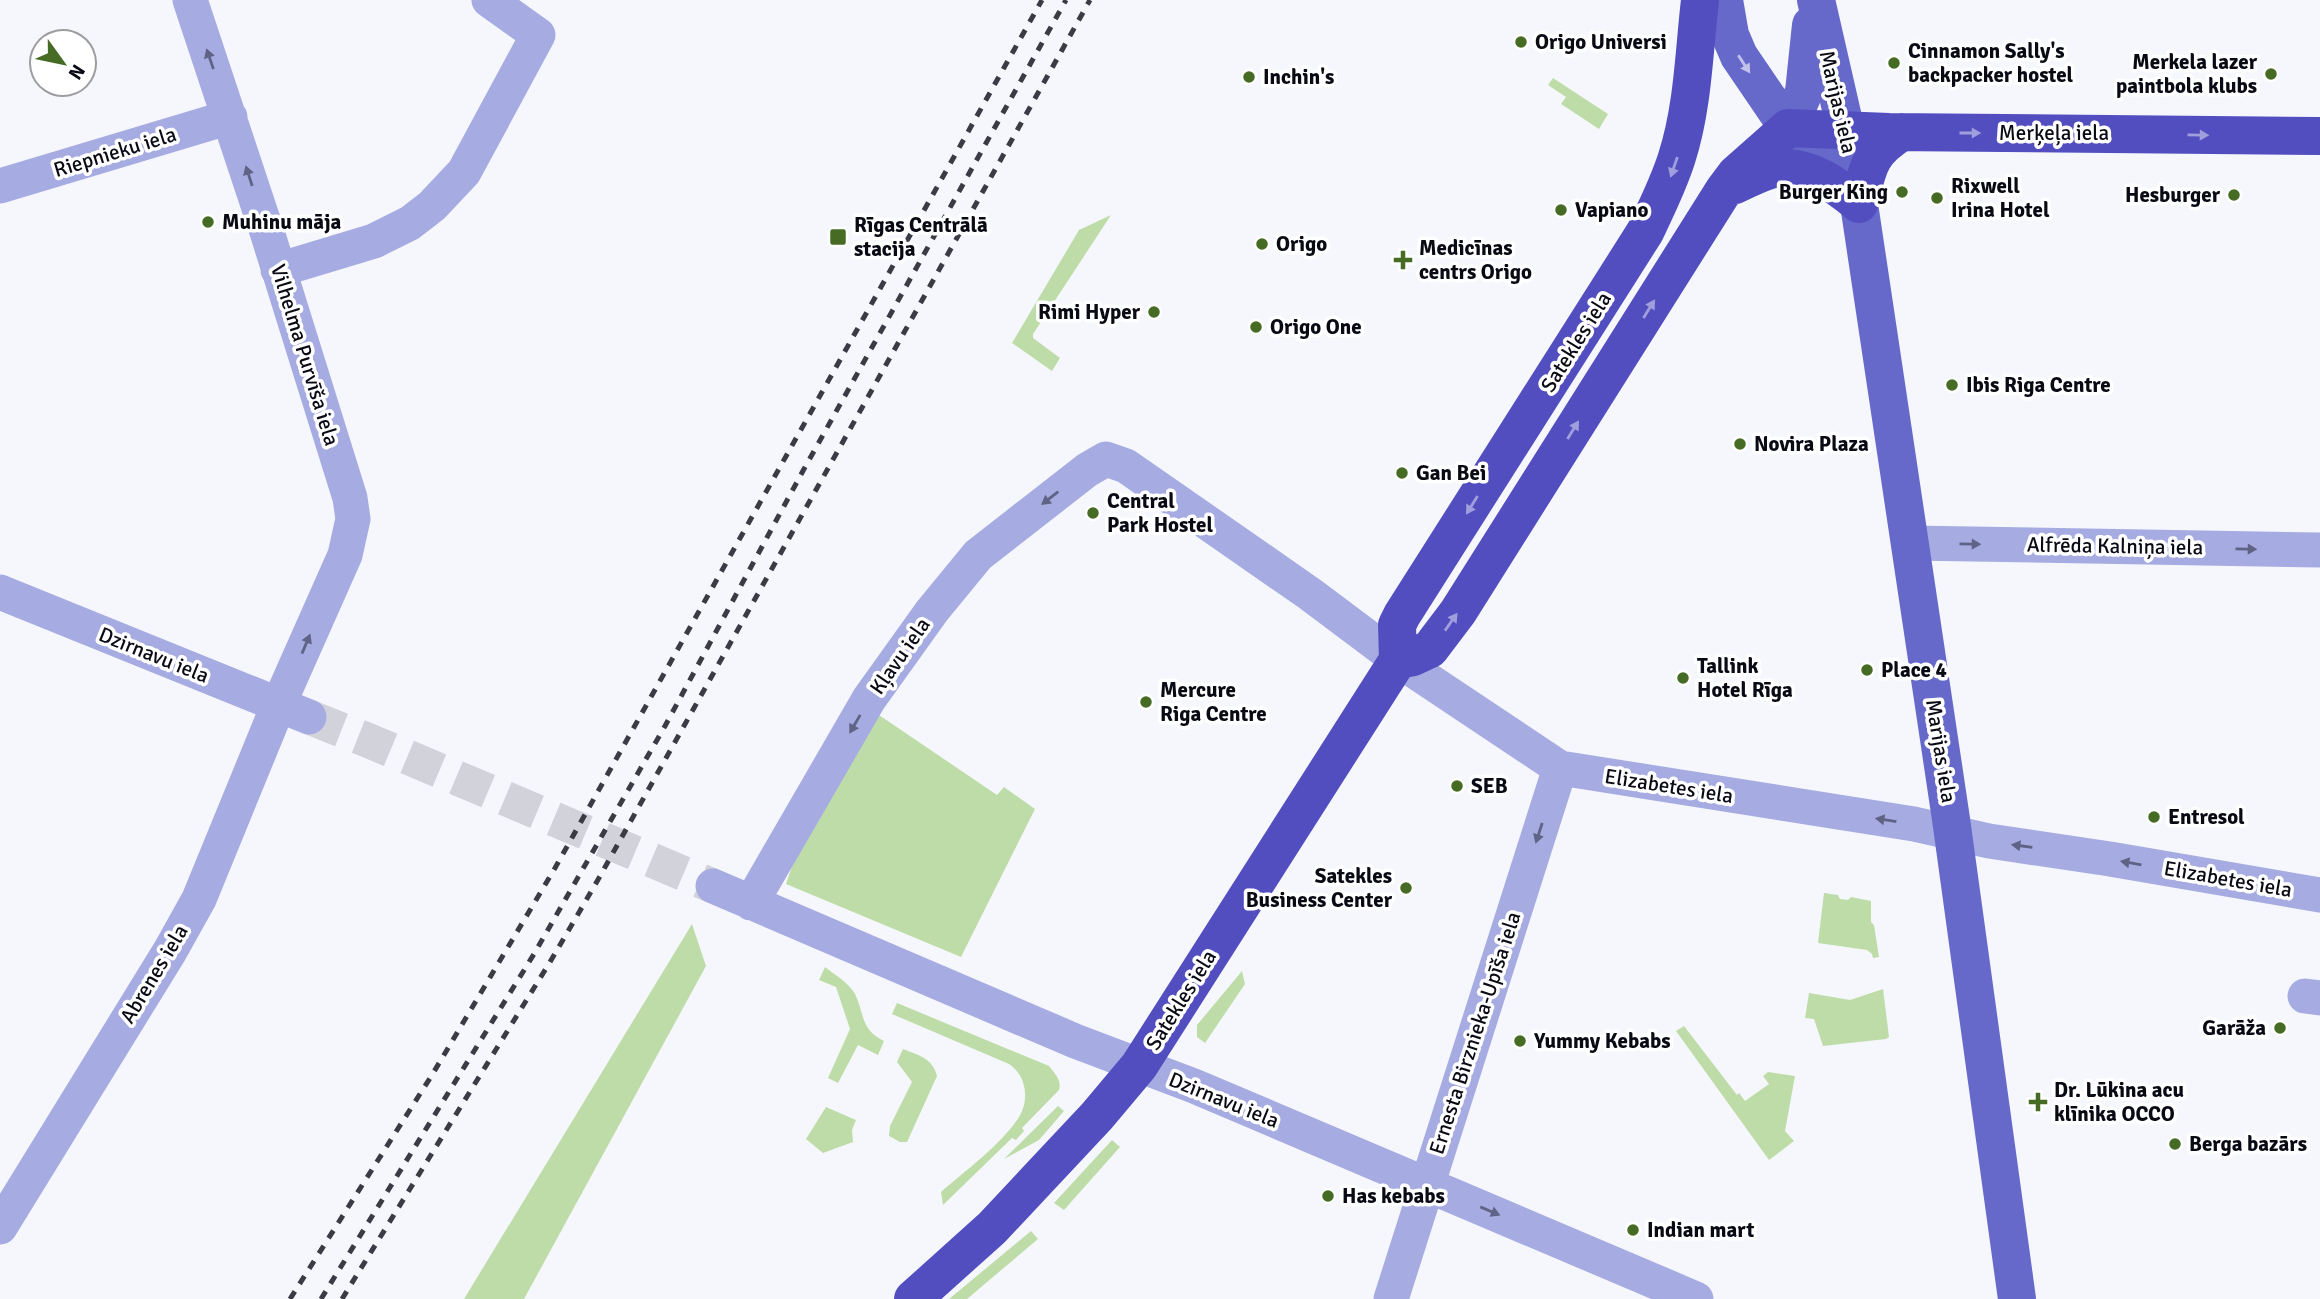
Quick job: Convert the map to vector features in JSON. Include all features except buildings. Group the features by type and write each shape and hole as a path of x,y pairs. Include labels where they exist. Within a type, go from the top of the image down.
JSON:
{"highway":[{"name":"Satekles iela","path":"912,1299 992,1228 1097,1116 1139,1066 1398,660 1397,635 1402,615 1645,232 1668,184 1690,101 1700,0"},
{"path":"1398,660 1430,649 1458,612 1724,190 1736,174 1788,128"},
{"name":"Merķeļa iela","path":"1788,128 1902,132 2320,136"},
{"path":"1724,190 1780,167 1819,175 1859,204 1869,164 1883,144 1902,132"}],"main road":[{"name":"Marijas iela","path":"1724,0 1730,34 1738,56 1788,128 1859,204"},
{"name":"Marijas iela","path":"1788,128 1804,92 1814,0"},
{"name":"Marijas iela","path":"1814,0 1846,131 1859,204 1953,833 2018,1299"}],"street":[{"name":"Vilhelma Purvīša iela","path":"190,0 230,117 350,498 353,519 345,555 293,711"},
{"path":"278,270 374,241 410,223 432,206 464,172 538,35 489,0"},
{"name":"Riepnieku iela","path":"0,186 230,117"},
{"name":"Elizabetes iela","path":"1106,459 1126,466 1310,594 1398,660 1560,768 1914,824 1989,841 2320,895"},
{"name":"Kļavu iela","path":"751,903 869,699 932,611 978,555 1087,470 1106,459"},
{"name":"Alfrēda Kalniņa iela","path":"1910,542 2320,550"},
{"name":"Dzirnavu iela","path":"0,592 293,711"},
{"name":"Abrenes iela","path":"0,1227 170,951 293,711"},
{"name":"Ernesta Birznieka-Upīša iela","path":"1391,1299 1560,768"},
{"name":"Dzirnavu iela","path":"713,886 1075,1041 1194,1086 1696,1299"}],"green space":[{"path":"1553,78 1608,114 1599,129 1561,104 1566,97 1548,85"},
{"path":"1111,215 1033,334 1033,338 1060,358 1052,371 1012,343 1079,230"},
{"path":"876,713 997,795 1004,787 1035,809 961,957 786,884 798,849"},
{"path":"1824,893 1838,895 1840,899 1848,900 1851,897 1871,901 1871,922 1874,925 1879,957 1873,958 1867,950 1818,943"},
{"path":"692,924 706,966 524,1299 464,1299"},
{"path":"825,967 852,990 867,1026 884,1041 878,1055 858,1045 838,1083 828,1078 850,1029 836,987 819,980"},
{"path":"1242,971 1245,984 1205,1043 1197,1037 1197,1025"},
{"path":"1883,989 1889,1037 1886,1039 1823,1046 1814,1019 1805,1018 1809,993 1850,1000"},
{"path":"897,1003 1049,1066 1060,1083 1059,1090 1022,1128 1024,1131 1016,1140 1012,1138 943,1205 941,1192 993,1147 1019,1117 1025,1096 1023,1081 1009,1064 892,1014"},
{"path":"1684,1026 1737,1095 1739,1093 1745,1101 1769,1084 1763,1076 1768,1072 1795,1076 1785,1131 1794,1141 1769,1160 1676,1031"},
{"path":"903,1049 928,1061 937,1076 907,1142 900,1142 889,1136 890,1126 912,1082 897,1062"},
{"path":"1058,1106 1064,1111 1039,1140 1004,1159"},
{"path":"826,1107 856,1120 852,1130 853,1142 823,1153 806,1139"},
{"path":"1112,1140 1120,1147 1064,1210 1054,1203"},
{"path":"1031,1231 1038,1239 967,1299 949,1299"}],"tunnel":[{"path":"309,717 713,886"}],"railway":[{"path":"290,1299 432,1075 555,868 1042,0"},
{"path":"321,1299 534,954 665,726 804,469 1066,0"},
{"path":"342,1299 595,885 1090,0"}],"place":[{"name":"Origo Universi","path":"1521,42"},
{"name":"Cinnamon Sally's backpacker hostel","path":"1894,63"},
{"name":"Merkela lazer paintbola klubs","path":"2271,74"},
{"name":"Inchin's","path":"1249,77"},
{"name":"Burger King","path":"1902,192"},
{"name":"Hesburger","path":"2234,195"},
{"name":"Rixwell Irina Hotel","path":"1937,198"},
{"name":"Vapiano","path":"1561,210"},
{"name":"Muhinu māja","path":"208,222"},
{"name":"Rīgas Centrālā stacija","path":"838,237"},
{"name":"Origo","path":"1262,244"},
{"name":"Medicīnas centrs Origo","path":"1403,260"},
{"name":"Rimi Hyper","path":"1154,312"},
{"name":"Origo One","path":"1256,327"},
{"name":"Ibis Riga Centre","path":"1952,385"},
{"name":"Novira Plaza","path":"1740,444"},
{"name":"Gan Bei","path":"1402,473"},
{"name":"Central Park Hostel","path":"1093,513"},
{"name":"Place 4","path":"1867,670"},
{"name":"Tallink Hotel Rīga","path":"1683,678"},
{"name":"Mercure Riga Centre","path":"1146,702"},
{"name":"SEB","path":"1457,786"},
{"name":"Entresol","path":"2154,817"},
{"name":"Satekles Business Center","path":"1406,888"},
{"name":"Garāža","path":"2280,1028"},
{"name":"Yummy Kebabs","path":"1520,1041"},
{"name":"Dr. Lūkina acu klīnika OCCO","path":"2038,1102"},
{"name":"Berga bazārs","path":"2175,1144"},
{"name":"Has kebabs","path":"1328,1196"},
{"name":"Indian mart","path":"1633,1230"}]}
